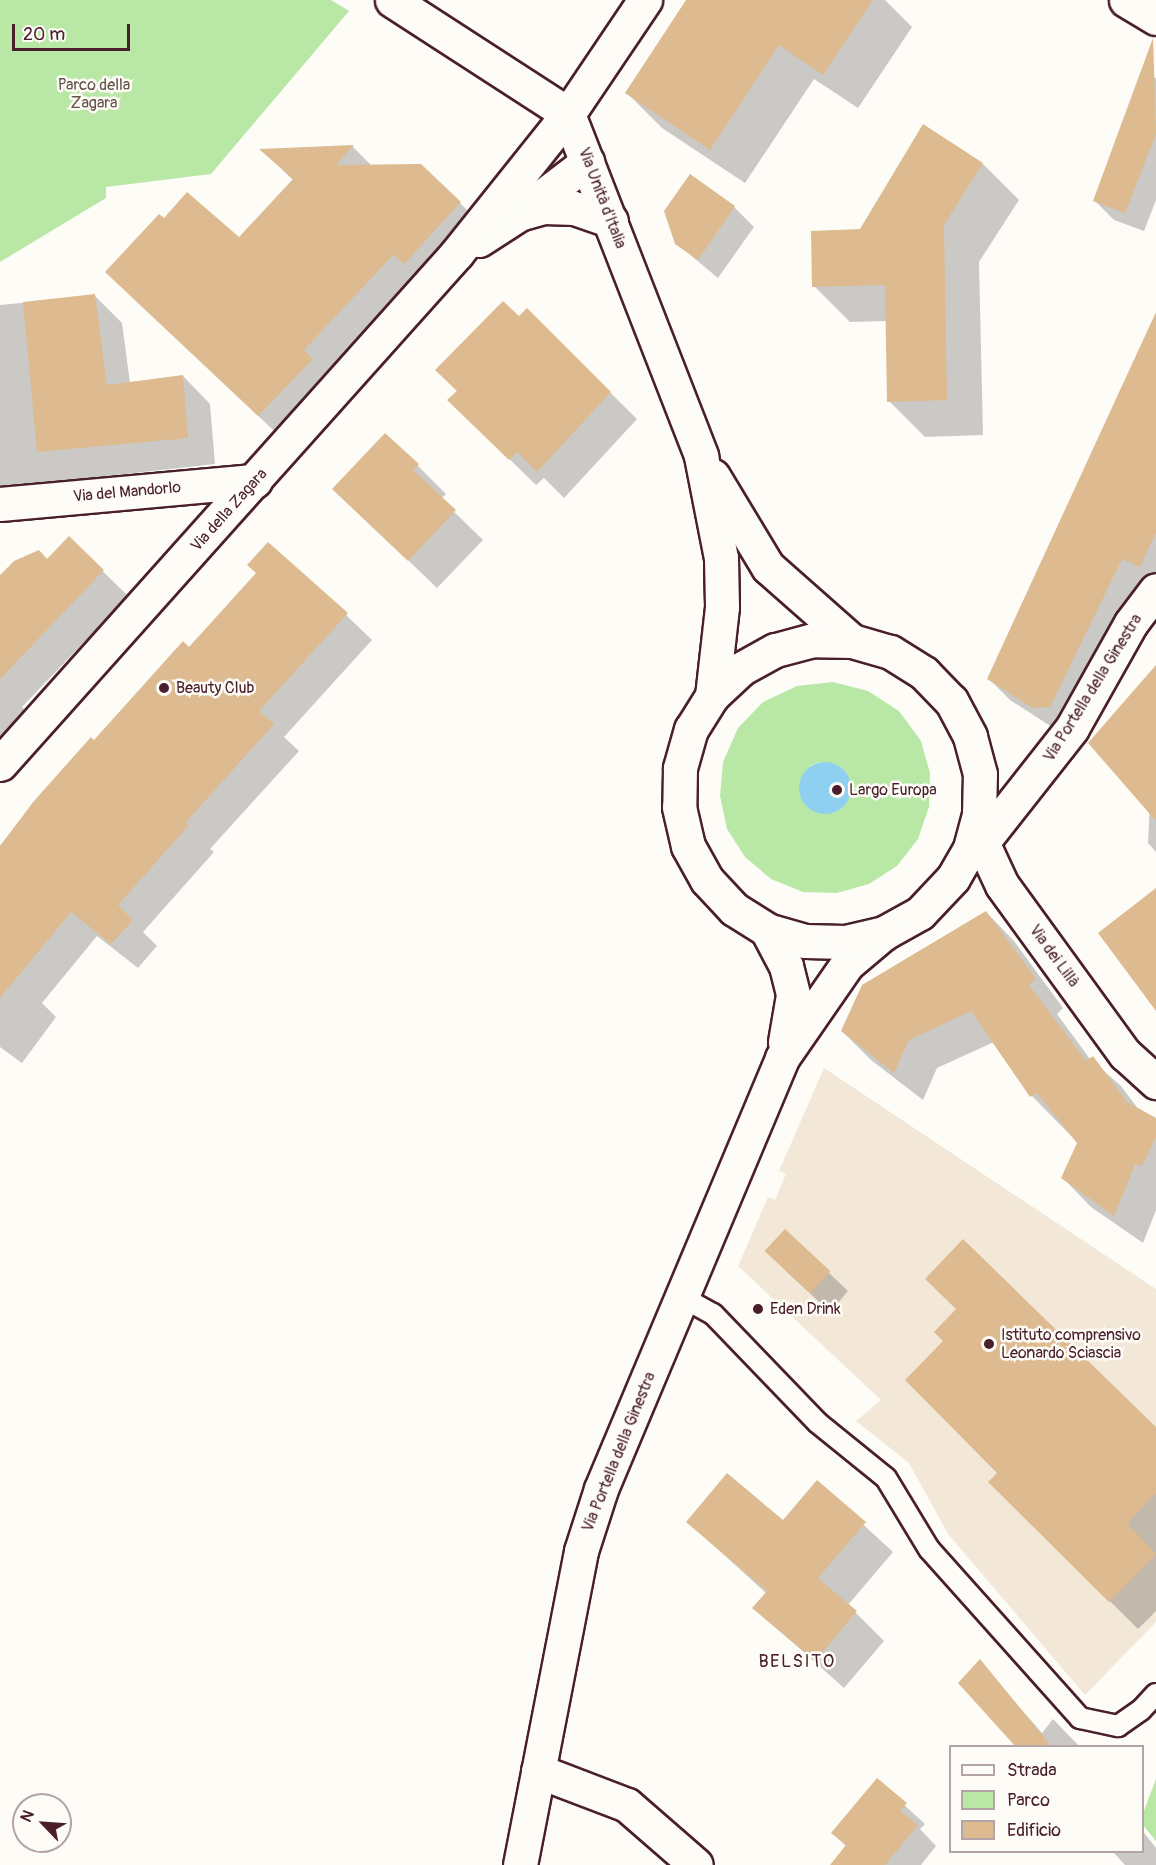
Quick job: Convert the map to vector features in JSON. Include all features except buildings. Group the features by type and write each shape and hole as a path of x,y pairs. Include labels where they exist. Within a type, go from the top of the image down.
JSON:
{"street":[{"path":"375,0 401,7 568,114"},
{"path":"457,253 568,114 645,0"},
{"path":"1126,0 1156,18"},
{"name":"Via Unità d'Italia","path":"568,114 701,456"},
{"path":"457,253 519,214 587,162"},
{"path":"519,214 544,207 574,208 611,220"},
{"name":"Via della Zagara","path":"0,764 457,253"},
{"path":"701,456 768,567 852,641"},
{"path":"701,456 721,558 722,607 712,696"},
{"name":"Via del Mandorlo","path":"0,504 255,481"},
{"name":"Via Portella della Ginestra","path":"981,828 1029,786 1072,728 1131,623 1156,590"},
{"path":"782,1058 814,1006 847,964 884,933 920,913 953,878 981,828 980,774 970,736 951,701 924,673 890,652 852,641 813,640 775,650 741,669 712,696 691,729 680,768 679,807 688,846 707,880 734,909 767,930 806,941 845,942 884,933"},
{"path":"980,774 995,783 1029,786"},
{"name":"Via dei Lillà","path":"981,828 1002,885 1125,1054 1156,1082"},
{"path":"767,930 786,966 793,995 782,1058"},
{"name":"Via Portella della Ginestra","path":"520,1865 580,1551 601,1489 782,1058"},
{"path":"538,1770 627,1805 696,1865"}],"lane":[{"path":"682,1297 713,1314 818,1423 886,1478 929,1549 1080,1718 1118,1726 1141,1710 1156,1694"}],"shaded area":[{"name":"Istituto comprensivo Leonardo Sciascia","path":"824,1068 1156,1289 1156,1622 1085,1695 948,1534 909,1463 856,1421 881,1400 738,1266 768,1197 775,1200 786,1174 779,1171"}],"green space":[{"name":"Parco della Zagara","path":"0,0 331,0 349,11 211,174 106,187 106,198 0,262"},
{"path":"833,682 868,691 899,711 921,741 930,773 929,807 918,839 897,866 869,884 837,893 803,892 771,879 745,857 727,829 720,796 723,762 738,728 763,702 797,686","holes":["820,762 844,770 851,785 808,808 799,786 812,765"]},
{"path":"1156,1779 1156,1841 1144,1826 1144,1811"}],"water":[{"path":"820,762 830,762 839,766 847,774 851,788 847,802 839,810 830,814 820,814 811,810 803,802 799,793 799,783 803,774 811,766"}],"place":[{"name":"Beauty Club","path":"164,688"},
{"name":"Largo Europa","path":"837,790"},
{"name":"Eden Drink","path":"758,1309"},
{"name":"Istituto comprensivo Leonardo Sciascia","path":"989,1344"}],"district":[{"name":"BELSITO","path":"797,1662"}]}
